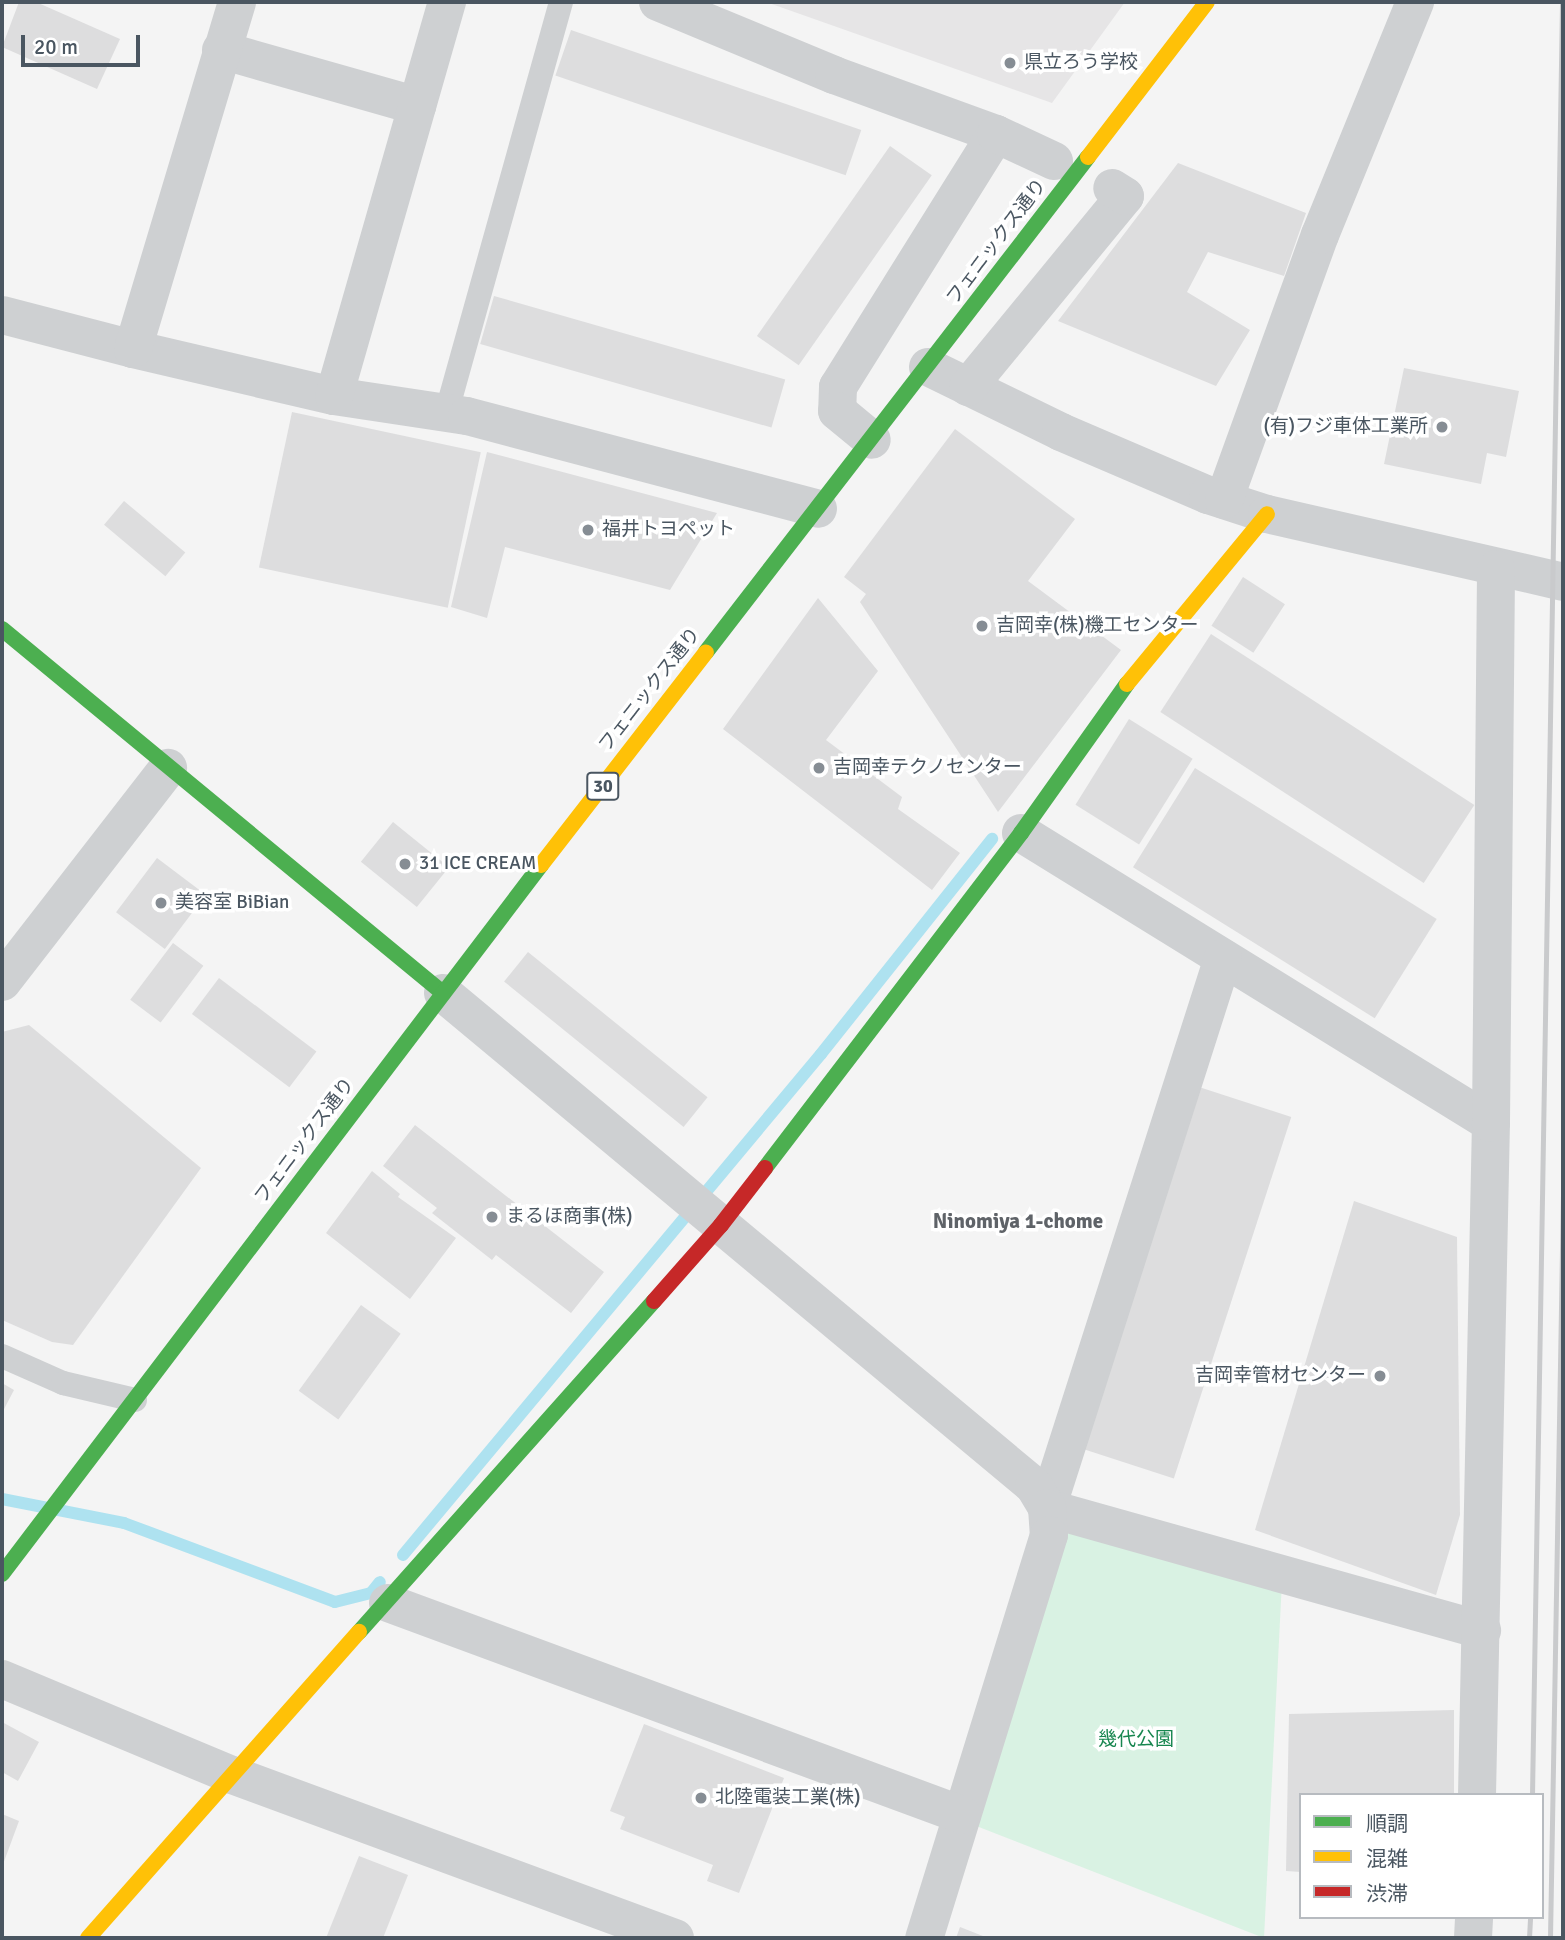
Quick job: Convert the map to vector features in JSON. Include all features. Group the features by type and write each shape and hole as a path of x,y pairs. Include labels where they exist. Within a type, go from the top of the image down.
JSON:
{"street":[{"path":"133,349 237,2"},
{"path":"334,396 447,2"},
{"path":"658,2 834,75 996,134 1054,161"},
{"name":"フェニックス通り","path":"2,1574 443,993 872,440 1207,2"},
{"path":"1224,500 1320,236 1415,2"},
{"path":"221,50 417,106"},
{"path":"872,440 837,411 838,387 996,134"},
{"path":"968,387 1125,196 1112,188"},
{"path":"2,315 334,396 467,416 818,509"},
{"path":"928,367 1061,432 1224,500 1267,514 1496,569 1563,582"},
{"path":"88,1938 721,1225 1021,833 1144,660 1267,514"},
{"path":"1477,1793 1491,1123 1496,569"},
{"path":"2,629 1034,1486 1047,1508 1482,1630"},
{"path":"2,982 168,768"},
{"path":"1021,833 1491,1123"},
{"path":"924,1938 1049,1535 1047,1508 1223,958"},
{"path":"388,1603 962,1815"},
{"path":"2,1679 233,1775 675,1938"},
{"path":"1473,1938 1474,1919"}],"lane":[{"path":"446,414 561,2"},
{"path":"2,1356 63,1383 135,1399"}],"shaded area":[{"name":"県立ろう学校","path":"766,2 1125,2 1052,103"}],"green space":[{"name":"幾代公園","path":"1061,1522 1282,1581 1264,1938 966,1822"}],"building":[{"path":"19,2 36,2 120,39 97,89 2,47"},
{"path":"571,30 861,130 846,175 555,75"},
{"path":"890,146 932,175 799,365 757,336"},
{"path":"1178,163 1306,213 1284,276 1208,252 1187,292 1250,330 1216,386 1058,321"},
{"path":"494,296 785,380 771,428 480,344"},
{"path":"1404,368 1519,391 1506,457 1487,453 1481,484 1384,464"},
{"path":"292,412 481,452 448,608 259,568"},
{"name":"吉岡幸(株)機工センター","path":"955,429 1075,519 1028,581 1121,650 998,812 860,602 866,594 844,577"},
{"name":"福井トヨペット","path":"487,452 717,513 670,590 505,547 487,618 451,607"},
{"path":"124,501 185,552 165,576 104,525"},
{"path":"1243,577 1285,604 1253,653 1211,626"},
{"name":"吉岡幸テクノセンター","path":"818,598 878,671 826,740 902,797 898,809 960,853 932,890 723,729"},
{"path":"1211,634 1474,805 1424,883 1160,712"},
{"path":"1129,719 1193,759 1139,844 1075,805"},
{"path":"1195,768 1437,919 1375,1018 1133,867"},
{"name":"31 ICE CREAM","path":"393,822 449,867 417,907 361,862"},
{"name":"美容室 BiBian","path":"157,858 206,895 165,949 116,912"},
{"path":"173,943 203,966 161,1023 130,1000"},
{"path":"528,952 708,1097 684,1127 504,982"},
{"path":"219,978 316,1051 289,1087 192,1014"},
{"path":"29,1025 201,1168 73,1345 52,1342 2,1320 2,1032"},
{"name":"吉岡幸管材センター","path":"1199,1087 1291,1117 1174,1478 1082,1448"},
{"path":"415,1125 604,1272 571,1313 496,1255 492,1260 432,1213 437,1208 383,1166"},
{"path":"372,1171 400,1194 398,1197 456,1238 410,1299 326,1233"},
{"name":"吉岡幸管材センター","path":"1354,1201 1457,1237 1460,1515 1436,1595 1255,1530"},
{"path":"361,1305 401,1334 338,1420 299,1391"},
{"path":"2,1383 14,1390 2,1413"},
{"path":"1454,1710 1454,1793 1299,1793 1299,1872 1286,1871 1289,1714"},
{"path":"2,1722 39,1742 18,1781 2,1772"},
{"path":"644,1724 784,1778 739,1893 707,1881 713,1865 620,1829 625,1817 610,1811"},
{"path":"2,1814 19,1821 2,1867"},
{"path":"359,1856 408,1875 383,1938 326,1938"},
{"path":"960,1927 988,1938 956,1938"}],"waterway":[{"path":"403,1555 821,1054 992,839"},
{"path":"2,1499 124,1523 335,1602 371,1593 380,1582"}],"railway":[{"path":"1532,1793 1562,2"},
{"path":"1550,1938 1563,1196"},
{"path":"1529,1938 1530,1919"}],"traffic: fast":[{"path":"706,652 1088,157"},
{"path":"2,629 443,993"},
{"path":"765,1168 1021,833 1127,684"},
{"path":"2,1574 541,865"},
{"path":"359,1632 654,1301"}],"traffic: slow":[{"path":"1088,157 1207,2"},
{"path":"1127,684 1267,514"},
{"path":"541,865 706,652"},
{"path":"88,1938 359,1632"}],"traffic: jam":[{"path":"654,1301 721,1225 765,1168"}],"place":[{"name":"県立ろう学校","path":"1010,63"},
{"name":"(有)フジ車体工業所","path":"1442,427"},
{"name":"福井トヨペット","path":"588,530"},
{"name":"吉岡幸(株)機工センター","path":"982,626"},
{"name":"吉岡幸テクノセンター","path":"819,768"},
{"name":"31 ICE CREAM","path":"405,864"},
{"name":"美容室 BiBian","path":"161,903"},
{"name":"まるほ商事(株)","path":"492,1217"},
{"name":"吉岡幸管材センター","path":"1380,1376"},
{"name":"北陸電装工業(株)","path":"701,1798"}],"district":[{"name":"Ninomiya 1-chome","path":"1018,1221"}]}
